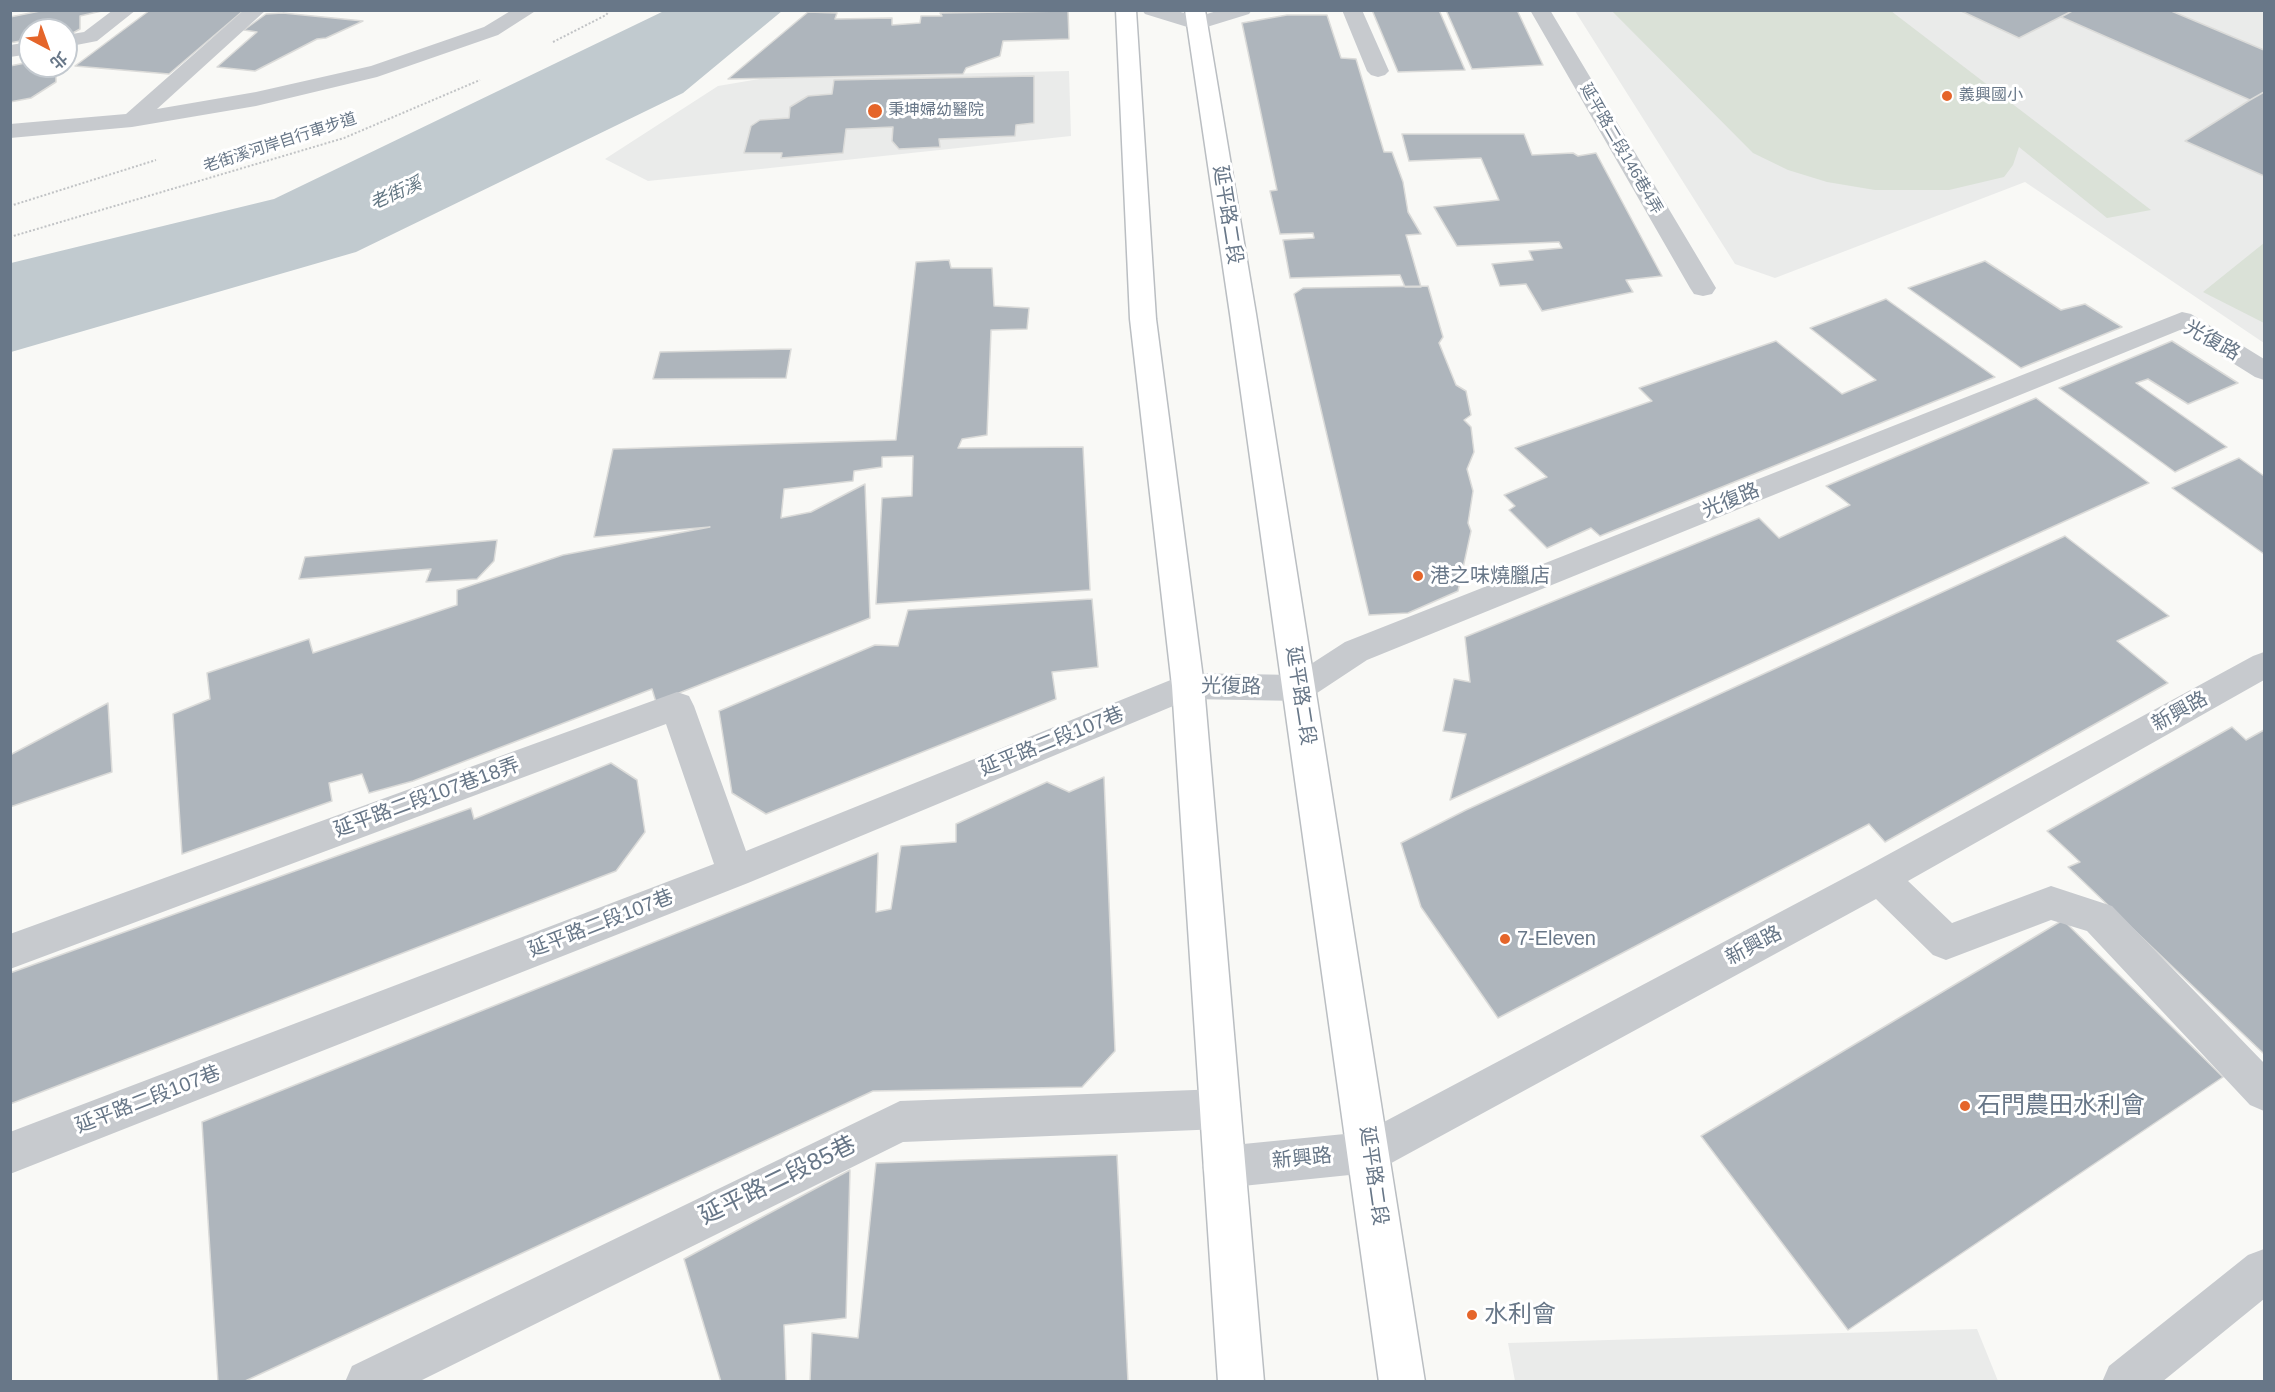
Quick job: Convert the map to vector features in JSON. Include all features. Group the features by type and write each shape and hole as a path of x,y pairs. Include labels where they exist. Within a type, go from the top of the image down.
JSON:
{"main road":[{"path":"1126,10 1143,319 1188,686 1241,1382"},
{"name":"延平路二段","path":"1196,17 1370,1152 1402,1382"}],"lane":[{"path":"78,39 90,37 126,10"},
{"path":"132,120 255,10"},
{"path":"10,131 132,120 256,99 377,71 491,31 527,10"},
{"path":"1152,10 1196,17 1242,10"},
{"path":"1352,10 1378,71"},
{"name":"延平路二段146巷4弄","path":"1540,10 1703,288"},
{"name":"光復路","path":"1188,686 1299,688 1356,651 2182,320 2265,371"},
{"name":"新興路","path":"1223,1167 1370,1152 1880,878 2265,665"},
{"name":"延平路二段107巷","path":"10,1153 735,872 1188,686"},
{"name":"延平路二段107巷18弄","path":"10,952 678,706 735,872"},
{"path":"1880,878 1946,943 2051,903 2099,918 2265,1091"},
{"name":"延平路二段85巷","path":"368,1382 900,1122 1221,1109"},
{"path":"2126,1382 2265,1271"}],"path":[{"path":"554,42 606,15 610,10"},
{"name":"老街溪河岸自行車步道","path":"10,237 344,138 480,80"}],"shaded area":[{"name":"義興國小","path":"1575,11 2264,11 2264,343 2025,182 1775,278 1735,264"},
{"path":"1612,11 1891,11 2151,210 2107,218 2019,147 2013,165 2004,177 1949,190 1875,190 1827,182 1788,170 1753,153"},
{"name":"秉坤婦幼醫院","path":"1069,71 1071,136 648,181 605,159 718,86 765,78"},
{"path":"2264,243 2264,323 2203,292"},
{"path":"1977,1329 1998,1381 1515,1381 1508,1343"}],"water":[{"name":"老街溪","path":"666,10 782,11 683,93 356,252 11,352 11,263 274,199"}],"building":[{"path":"45,10 106,10 80,16 80,29 78,30 78,18 18,18 18,41 10,43 10,17"},
{"path":"150,10 244,10 169,74 78,66 78,64"},
{"path":"1372,10 1439,10 1465,70 1398,72"},
{"path":"1446,10 1517,10 1543,65 1472,69"},
{"path":"1959,10 2074,10 2019,38"},
{"path":"2074,10 2169,10 2264,50 2264,92 2250,100 2061,17"},
{"path":"1068,11 1069,39 1003,41 1000,56 966,68 963,74 728,79 808,12 837,13 835,19 892,18 892,25 920,23 921,16 942,16 940,13"},
{"path":"283,13 363,21 326,38 317,39 255,71 217,67 257,32 244,30 266,14"},
{"path":"1287,15 1327,15 1341,58 1356,59 1384,152 1392,152 1403,182 1408,212 1421,234 1406,235 1421,287 1405,287 1400,275 1290,278 1283,240 1314,238 1313,233 1280,234 1270,191 1277,190 1242,23"},
{"path":"18,64 18,78 56,78 56,82 31,98 10,102 10,66"},
{"path":"1034,76 1034,123 1016,125 1015,136 939,139 940,147 899,149 892,141 893,127 846,129 843,153 781,158 782,153 744,153 751,126 760,120 789,118 790,107 808,96 832,94 834,80"},
{"path":"2264,92 2264,176 2185,141 2250,100"},
{"path":"1402,134 1524,134 1532,155 1573,153 1578,156 1596,153 1662,276 1626,280 1633,292 1542,311 1526,284 1500,286 1492,264 1533,260 1529,251 1562,248 1559,242 1457,246 1434,207 1499,200 1481,158 1409,161"},
{"path":"949,260 951,268 992,268 994,306 1029,308 1027,329 991,330 987,435 962,439 958,448 1083,447 1090,590 876,604 882,498 912,496 913,456 882,457 882,467 854,471 853,481 784,489 781,518 811,512 865,484 870,618 656,702 652,689 413,781 369,793 362,774 329,783 332,801 182,854 173,714 210,699 207,673 309,639 313,653 457,605 457,590 563,555 710,527 594,537 613,449 896,440 916,262"},
{"path":"1985,261 2061,310 2085,304 2122,327 2021,368 1908,288"},
{"path":"1428,286 1443,337 1439,343 1456,385 1466,391 1471,415 1464,420 1471,427 1474,452 1467,469 1473,491 1468,523 1471,531 1458,591 1408,613 1369,615 1294,294 1303,288"},
{"path":"1886,299 1995,377 1600,536 1591,528 1547,548 1509,510 1515,506 1504,495 1547,477 1515,448 1652,401 1639,388 1776,341 1842,394 1876,380 1810,328"},
{"path":"2172,341 2238,383 2188,404 2148,379 2136,383 2227,447 2175,472 2059,388"},
{"path":"791,349 786,378 653,379 660,352"},
{"path":"2036,398 2149,483 1450,800 1466,734 1443,731 1454,679 1470,682 1465,637 1759,518 1779,538 1850,505 1826,486"},
{"path":"2239,458 2264,476 2264,554 2172,488"},
{"path":"2065,536 2169,616 2117,641 2168,683 1885,842 1869,824 1498,1018 1421,907 1401,843 1466,810"},
{"path":"497,540 494,561 477,579 426,582 431,569 299,579 305,557"},
{"path":"1092,599 1098,667 1052,672 1056,699 766,814 732,793 719,711 875,645 898,646 908,610"},
{"path":"108,703 112,772 10,807 10,755"},
{"path":"2232,727 2246,740 2264,730 2264,1054 2068,867 2080,862 2047,831"},
{"path":"611,763 637,780 645,832 616,871 10,1104 10,973 471,808 474,819"},
{"path":"1104,777 1115,1051 1082,1087 873,1091 243,1382 218,1382 202,1122 878,853 876,912 891,909 901,846 956,842 956,824 1047,782 1069,792"},
{"name":"石門農田水利會","path":"2063,920 2223,1077 1848,1330 1701,1136"},
{"path":"1117,1155 1128,1382 810,1382 812,1333 858,1338 876,1163"},
{"path":"850,1170 846,1318 784,1325 786,1382 721,1382 684,1259"}],"place":[{"name":"義興國小","path":"1947,96"},
{"name":"秉坤婦幼醫院","path":"875,111"},
{"name":"港之味燒臘店","path":"1418,576"},
{"name":"7-Eleven","path":"1505,939"},
{"name":"石門農田水利會","path":"1965,1106"},
{"name":"水利會","path":"1472,1315"}]}
